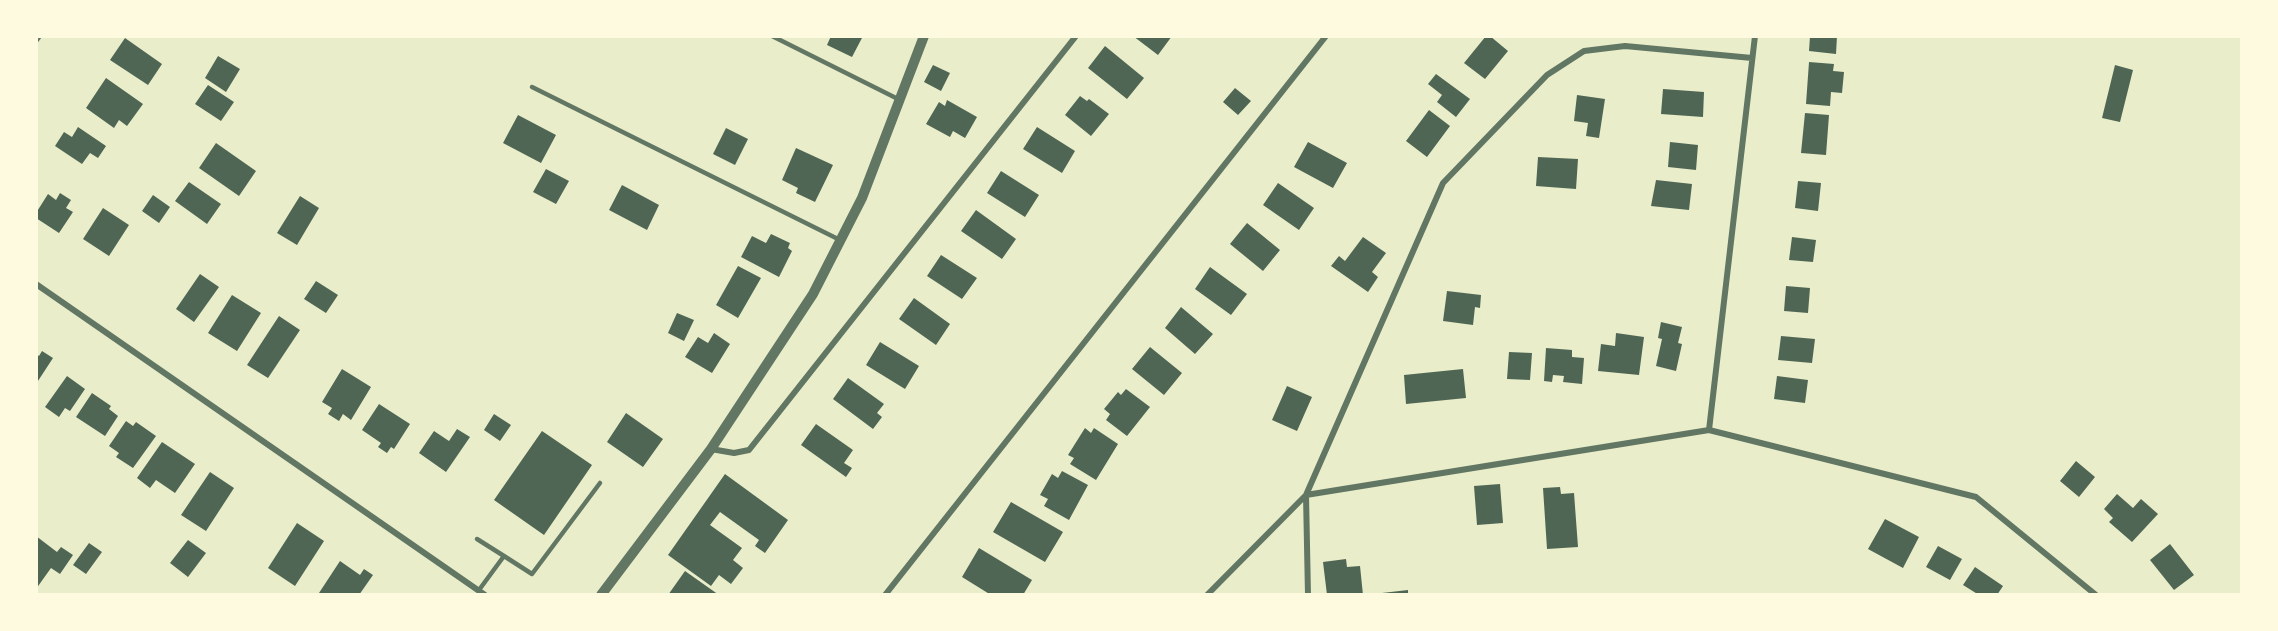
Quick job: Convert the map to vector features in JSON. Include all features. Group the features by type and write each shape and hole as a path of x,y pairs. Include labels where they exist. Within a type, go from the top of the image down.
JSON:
{"street":[{"path":"36,40 39,36"},
{"path":"601,595 711,449 813,294 862,198 924,36"},
{"path":"711,449 734,453 749,450 1076,36"},
{"path":"885,595 1326,36"},
{"path":"1709,430 1755,36"},
{"path":"1207,595 1306,495 1443,183 1547,75 1584,51 1625,46 1752,58"},
{"path":"36,284 485,595"},
{"path":"1306,495 1709,430 1976,497 2096,595"},
{"path":"1306,495 1308,595"}],"lane":[{"path":"772,36 900,100"},
{"path":"532,87 840,240"},
{"path":"477,539 532,574 600,483"},
{"path":"479,590 504,556"}],"building":[{"path":"831,36 863,36 852,57 827,45"},
{"path":"1133,36 1172,36 1158,55"},
{"path":"1486,36 1490,36 1508,51 1485,79 1464,63"},
{"path":"1810,36 1837,36 1836,54 1809,51"},
{"path":"125,38 162,64 148,85 110,60"},
{"path":"1105,46 1144,78 1127,99 1088,68"},
{"path":"218,56 240,69 226,92 205,78"},
{"path":"1809,62 1834,64 1833,71 1844,72 1842,93 1831,92 1830,106 1806,104"},
{"path":"933,65 950,73 941,91 924,82"},
{"path":"2115,65 2133,70 2120,122 2102,118"},
{"path":"1436,74 1470,99 1456,117 1437,102 1442,95 1428,84"},
{"path":"106,78 143,104 127,126 119,120 114,128 86,108"},
{"path":"208,85 234,102 221,121 195,104"},
{"path":"1235,88 1251,101 1238,115 1223,102"},
{"path":"1663,89 1704,92 1703,117 1661,114"},
{"path":"1577,95 1605,99 1599,138 1586,136 1588,123 1574,121"},
{"path":"1080,96 1087,101 1089,99 1109,114 1091,136 1065,115"},
{"path":"947,100 977,117 965,138 953,131 950,137 926,124 939,102 945,106"},
{"path":"1429,110 1450,126 1427,157 1406,141"},
{"path":"1805,113 1829,115 1826,155 1801,153"},
{"path":"518,115 556,135 541,163 503,143"},
{"path":"78,127 106,146 98,158 90,153 82,164 55,146 64,132 72,137"},
{"path":"1037,127 1075,151 1062,173 1023,149"},
{"path":"726,128 748,139 735,165 713,154"},
{"path":"1308,142 1347,163 1333,188 1294,167"},
{"path":"1670,142 1698,145 1696,170 1668,167"},
{"path":"216,143 256,171 239,196 199,168"},
{"path":"796,148 833,165 815,202 796,193 798,188 782,180"},
{"path":"1538,157 1578,159 1576,189 1536,186"},
{"path":"546,169 569,181 556,204 533,192"},
{"path":"1001,171 1039,195 1025,217 987,193"},
{"path":"1656,180 1692,184 1689,210 1651,206"},
{"path":"1798,181 1821,183 1818,211 1795,208"},
{"path":"189,182 221,204 207,224 175,201"},
{"path":"1278,183 1314,208 1299,230 1263,205"},
{"path":"622,185 659,205 647,230 609,210"},
{"path":"60,193 71,200 66,208 73,212 59,233 36,218 36,213 48,194 56,200"},
{"path":"153,195 170,207 159,223 142,211"},
{"path":"300,196 319,208 297,245 277,233"},
{"path":"103,208 129,225 109,256 83,239"},
{"path":"976,210 1016,239 1002,259 961,231"},
{"path":"1247,223 1280,250 1263,271 1230,244"},
{"path":"771,234 790,243 788,248 792,251 779,277 741,257 752,236 766,243"},
{"path":"1363,237 1386,253 1372,272 1378,277 1368,292 1331,266 1339,256 1345,261"},
{"path":"1792,237 1816,240 1813,262 1789,260"},
{"path":"941,255 977,278 962,299 927,276"},
{"path":"738,266 761,278 738,318 716,305"},
{"path":"1210,267 1247,294 1231,315 1195,289"},
{"path":"200,274 219,287 194,322 176,309"},
{"path":"316,281 338,295 326,313 304,299"},
{"path":"1786,286 1810,288 1808,313 1784,311"},
{"path":"1447,291 1481,295 1480,308 1475,307 1473,325 1443,321"},
{"path":"232,295 261,313 237,351 208,333"},
{"path":"914,298 950,324 936,345 899,319"},
{"path":"1181,307 1213,334 1195,354 1165,328"},
{"path":"677,313 694,320 684,341 668,333"},
{"path":"279,316 300,330 268,378 247,365"},
{"path":"1661,322 1682,327 1678,343 1682,344 1676,371 1656,366 1662,339 1658,338"},
{"path":"714,333 730,344 712,373 685,357 698,337 708,343"},
{"path":"1616,333 1644,337 1639,375 1598,371 1601,344 1615,346"},
{"path":"1781,336 1815,339 1812,363 1778,360"},
{"path":"880,342 919,366 905,389 866,365"},
{"path":"1150,347 1182,373 1164,395 1132,369"},
{"path":"1546,348 1572,350 1572,357 1584,358 1582,384 1563,382 1564,376 1553,375 1552,382 1544,381"},
{"path":"42,351 53,358 36,384 36,354 39,356"},
{"path":"1509,352 1532,353 1530,380 1507,379"},
{"path":"342,369 371,387 351,420 343,414 339,421 328,414 332,408 322,402"},
{"path":"1463,369 1466,398 1406,404 1404,375"},
{"path":"67,376 85,389 70,411 65,408 59,417 45,407"},
{"path":"1777,376 1808,380 1805,403 1774,399"},
{"path":"848,378 884,404 877,413 882,417 873,429 833,399"},
{"path":"1287,386 1312,397 1297,431 1272,420"},
{"path":"1126,389 1150,407 1127,436 1106,420 1110,414 1104,409 1118,392 1121,395"},
{"path":"92,393 111,406 109,409 118,416 105,436 76,417"},
{"path":"379,404 410,424 394,449 391,447 387,453 378,447 381,443 362,430"},
{"path":"626,413 663,439 643,467 607,442"},
{"path":"494,414 511,425 500,441 484,430"},
{"path":"126,421 133,426 136,422 156,436 133,468 116,457 119,453 109,446"},
{"path":"816,424 853,450 844,463 852,468 846,477 801,445"},
{"path":"1085,428 1091,433 1094,428 1118,444 1096,480 1070,464 1074,458 1068,455"},
{"path":"457,429 470,437 446,472 419,453 434,431 449,441"},
{"path":"542,431 592,465 544,535 494,500"},
{"path":"162,442 195,464 175,493 156,480 150,488 137,478"},
{"path":"2076,461 2095,477 2079,497 2060,481"},
{"path":"1062,471 1088,485 1069,520 1044,506 1048,499 1040,495 1052,474 1058,478"},
{"path":"210,472 234,488 206,531 181,515"},
{"path":"725,474 788,520 765,553 755,546 759,540 720,512 710,525 742,548 733,560 743,568 731,584 719,575 711,586 668,555"},
{"path":"1500,484 1503,523 1477,525 1474,486"},
{"path":"1560,487 1561,494 1574,493 1578,547 1547,549 1543,488"},
{"path":"2117,494 2133,508 2141,499 2158,514 2132,542 2109,522 2113,518 2104,509"},
{"path":"1011,502 1063,532 1045,562 993,532"},
{"path":"1885,519 1919,537 1903,568 1868,549"},
{"path":"297,523 324,541 295,586 268,568"},
{"path":"36,536 57,552 61,547 73,555 60,574 51,568 36,589"},
{"path":"188,540 206,553 188,577 170,563"},
{"path":"89,543 102,552 86,574 73,565"},
{"path":"2170,544 2194,575 2174,590 2150,560"},
{"path":"1938,546 1962,559 1950,580 1926,567"},
{"path":"979,548 1032,580 1023,595 991,595 962,577"},
{"path":"1346,559 1347,567 1360,566 1363,595 1327,595 1323,562"},
{"path":"340,561 360,575 364,569 373,575 359,595 322,595 319,593"},
{"path":"1975,567 2003,586 1997,595 1979,595 1963,585"},
{"path":"685,571 719,595 668,595"},
{"path":"1408,590 1408,595 1382,595 1382,593"}]}
